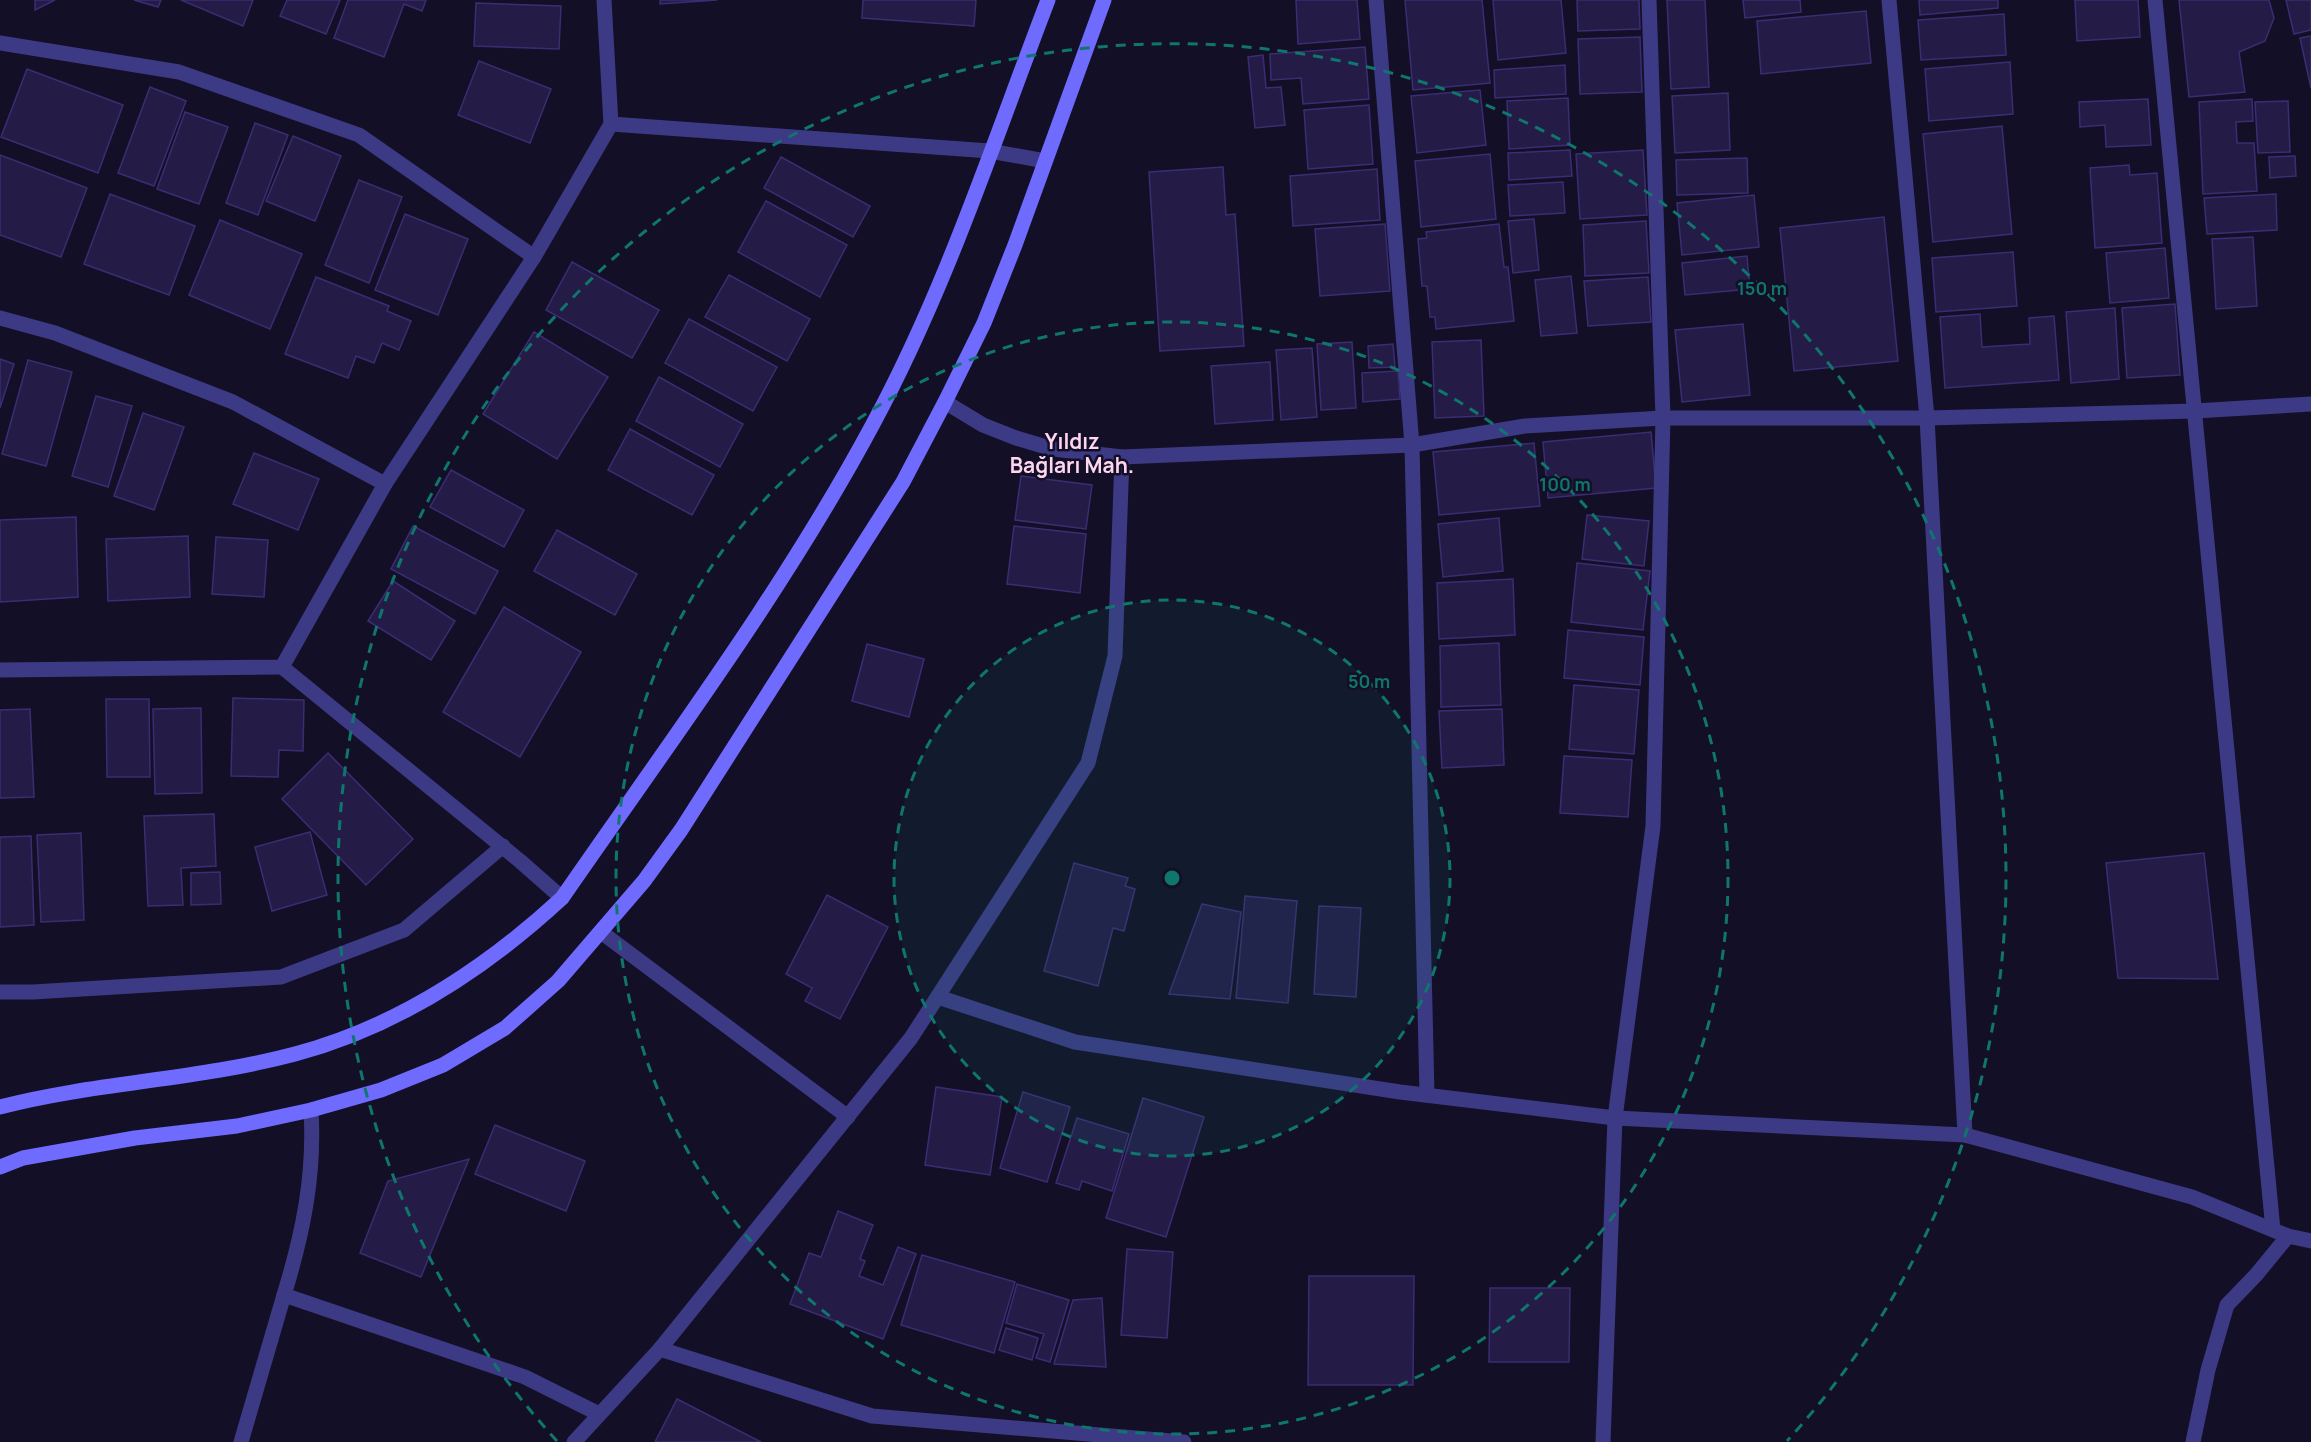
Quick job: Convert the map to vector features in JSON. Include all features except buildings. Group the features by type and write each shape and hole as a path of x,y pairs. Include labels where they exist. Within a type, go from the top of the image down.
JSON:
{"street":[{"path":"282,667 384,484 534,257 611,124 604,0"},
{"path":"0,1107 52,1093 229,1068 295,1054 360,1033 424,1002 476,970 526,932 562,898 766,601 824,511 873,423 914,342 955,248 1048,0"},
{"path":"0,1167 23,1158 135,1138 237,1126 310,1110 381,1090 443,1065 505,1028 558,981 644,881 681,830 903,482 984,323 1104,0"},
{"path":"1376,0 1412,445 1427,1095"},
{"path":"1603,1442 1615,1118 1653,826 1663,418 1649,0"},
{"path":"1888,0 1927,418 1965,1135"},
{"path":"2155,0 2273,1230"},
{"path":"0,43 179,72 359,135 534,257"},
{"path":"611,124 990,151 1045,161"},
{"path":"0,318 55,333 232,402 384,484"},
{"path":"945,402 983,424 1016,438 1053,449 1122,457 1412,445 1525,426 1663,418 1927,418 2195,411 2311,404"},
{"path":"574,1442 660,1349 910,1038 1088,763 1115,656 1122,457"},
{"path":"0,670 282,667 503,846 562,898"},
{"path":"0,992 281,977 404,930 503,846"},
{"path":"601,932 848,1117"},
{"path":"938,997 1075,1042 1427,1095 1615,1118 1965,1135 2192,1197 2288,1236 2311,1241"},
{"path":"241,1442 307,1209 312,1165 310,1110"},
{"path":"2193,1442 2208,1370 2227,1305 2256,1275 2288,1236"},
{"path":"284,1295 525,1377 599,1414"},
{"path":"660,1349 872,1416 1185,1442"}],"district":[{"name":"Yıldız Bağları Mah.","path":"1072,454"}]}
